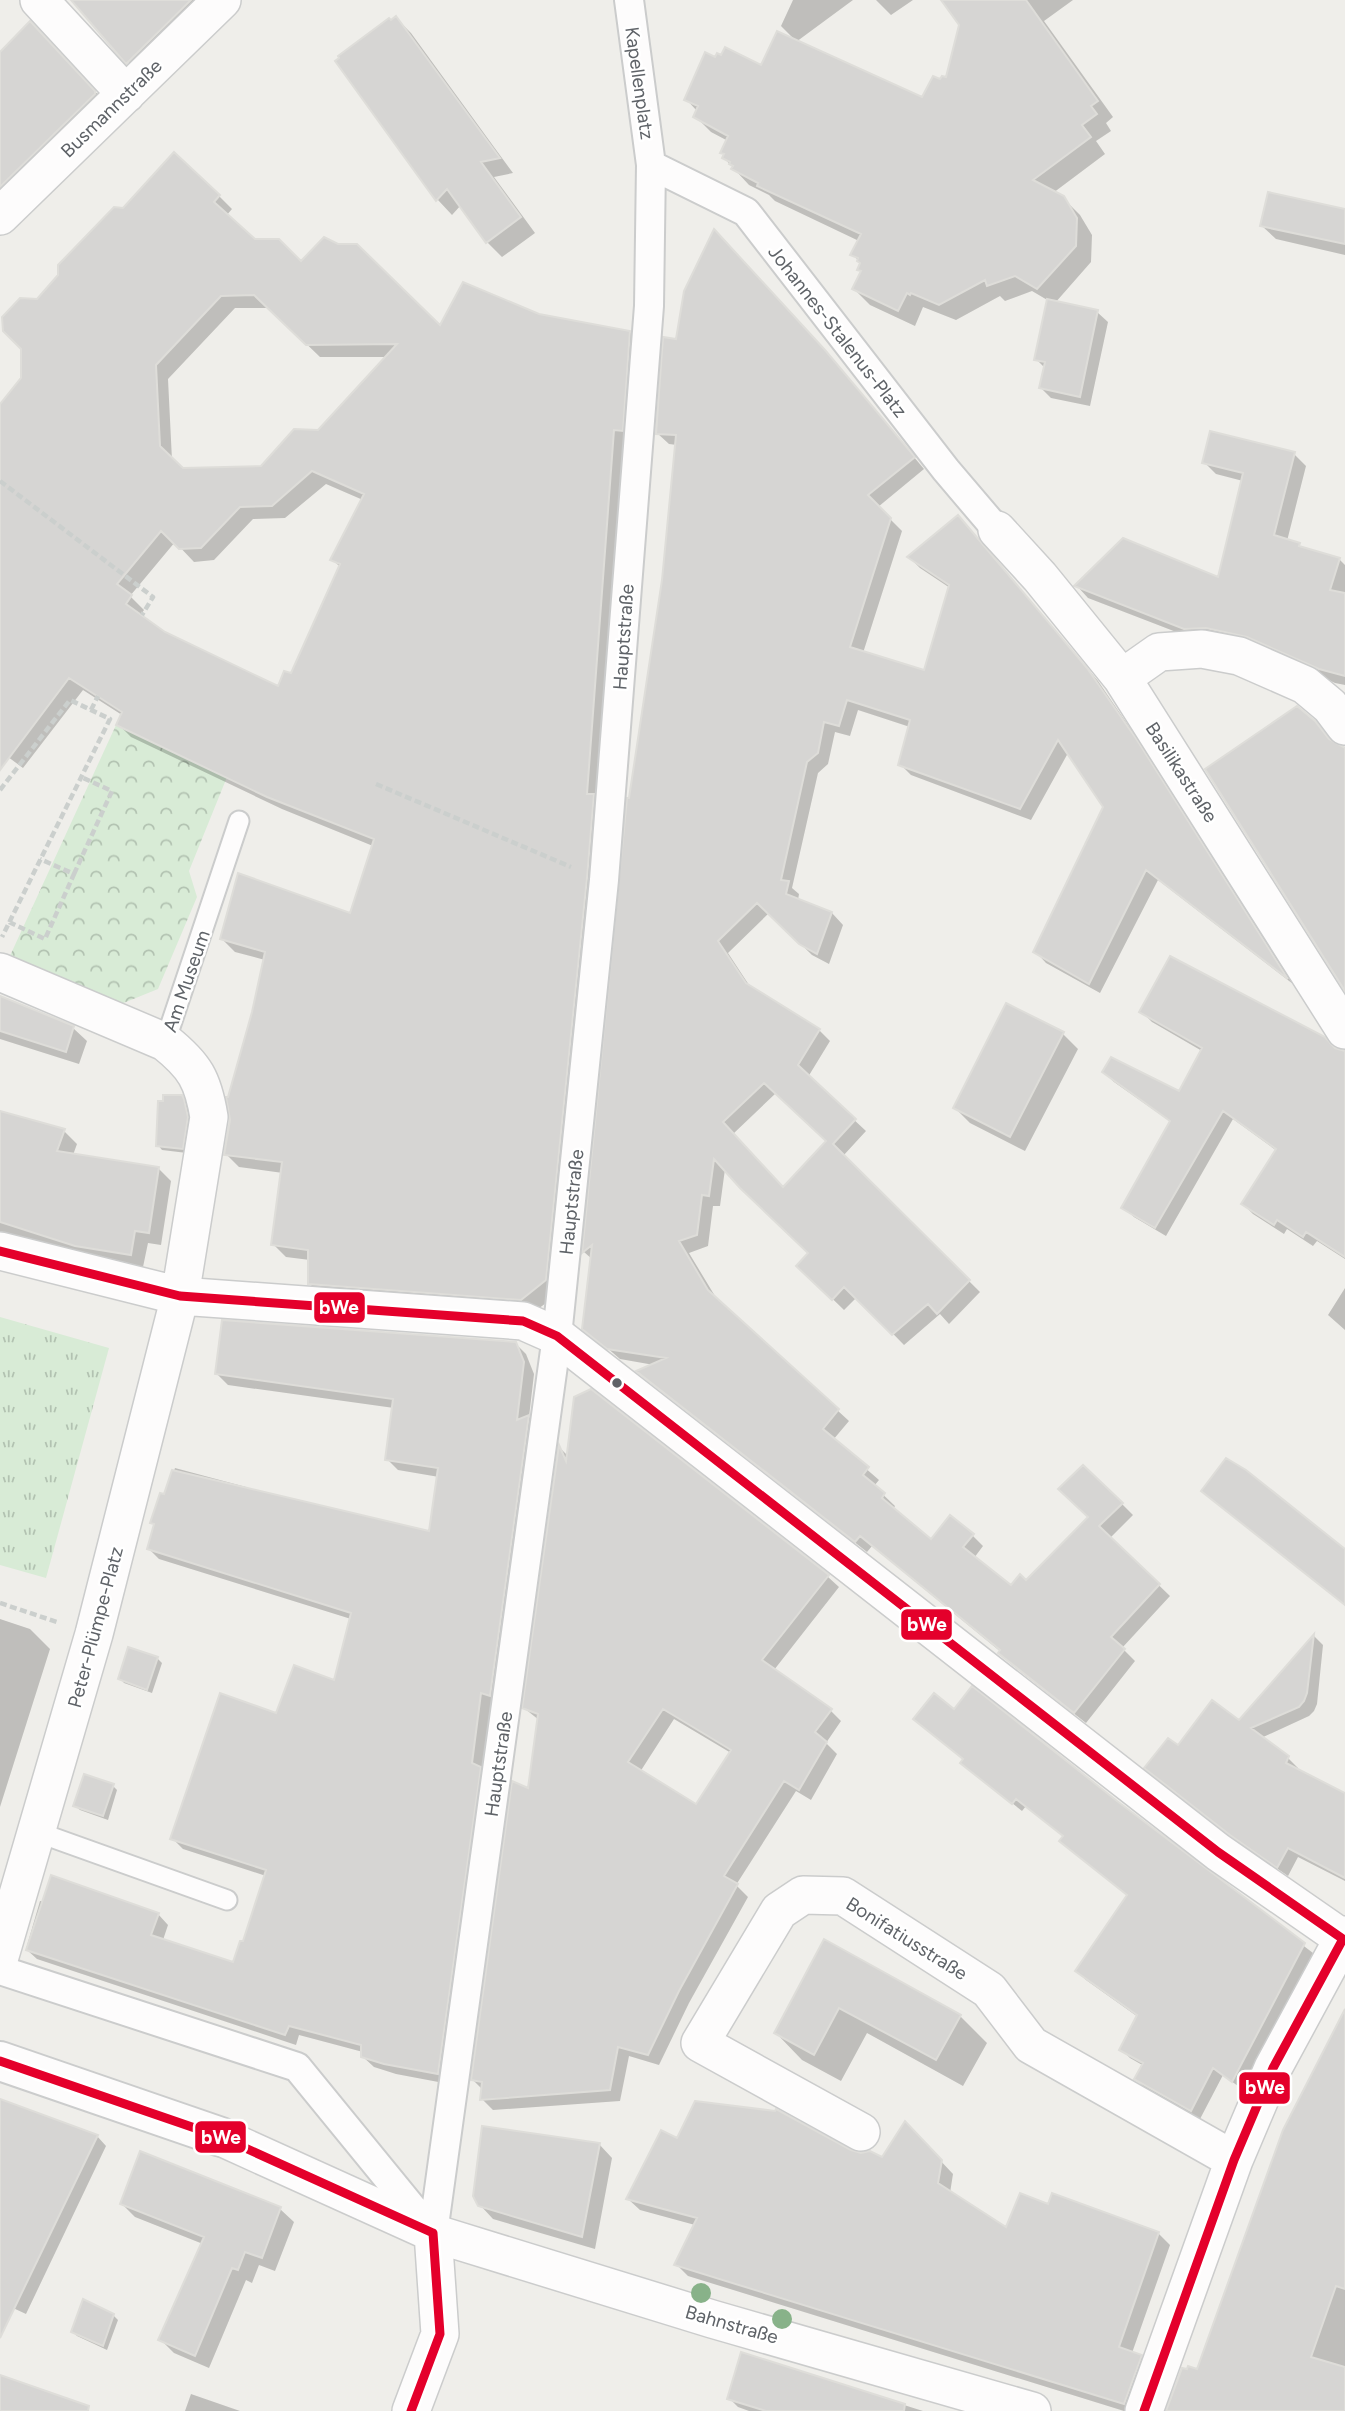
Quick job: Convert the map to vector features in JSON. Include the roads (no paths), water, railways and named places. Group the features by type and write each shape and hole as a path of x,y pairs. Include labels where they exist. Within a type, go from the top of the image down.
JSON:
{"street":[{"path":"38,0 126,94"},
{"name":"Busmannstraße","path":"0,216 222,0"},
{"name":"Kapellenplatz","path":"629,0 652,165"},
{"name":"Johannes-Stalenus-Platz","path":"652,165 746,212 946,470 997,530"},
{"name":"Hauptstraße","path":"433,2233 557,1336 604,880 649,306 652,165"},
{"name":"Basilikastraße","path":"997,530 1040,577 1122,678 1345,1030"},
{"path":"1122,678 1159,652 1202,649 1239,656 1305,685 1330,706 1345,726"},
{"path":"0,972 165,1042"},
{"name":"Am Museum","path":"165,1042 188,1060 204,1090 209,1117 180,1296"},
{"path":"0,1251 180,1296 523,1321 557,1336 1218,1852 1344,1938 1273,2068 1234,2160 1144,2411"},
{"name":"Peter-Plümpe-Platz","path":"0,1956 94,1634 180,1296"},
{"name":"Bonifatiusstraße","path":"861,2132 700,2043 779,1911 803,1895 843,1896 989,1990 1031,2045 1234,2160"},
{"path":"0,1970 297,2067 433,2233 440,2334 411,2411"},
{"path":"0,2061 220,2137"},
{"name":"Bahnstraße","path":"220,2137 433,2233 712,2319 1032,2411"}],"lane":[{"name":"Am Museum","path":"165,1042 239,821"},
{"path":"37,1832 227,1900"}]}
